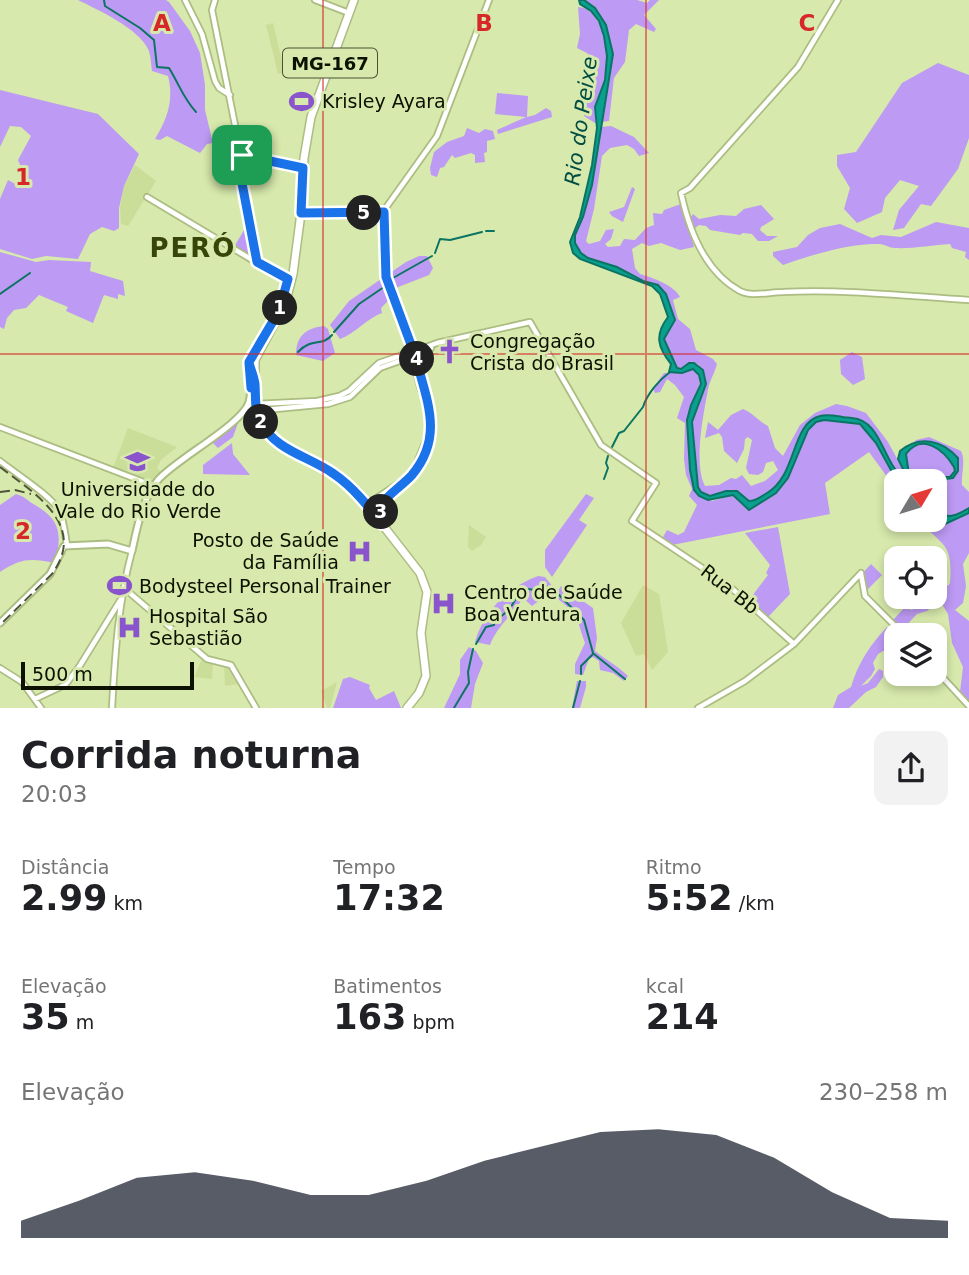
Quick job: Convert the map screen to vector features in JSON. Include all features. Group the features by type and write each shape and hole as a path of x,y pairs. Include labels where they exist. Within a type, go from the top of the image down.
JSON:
{"main road":[{"name":"MG-167","path":"250,367 252,354 279,311 290,280 304,140 352,0"},
{"name":"MG-167","path":"301,167 301,213 285,304 255,360 253,385 258,415 269,435 279,444 334,474 372,505"},
{"path":"0,623 50,574 63,547 108,544 132,551 142,510 162,475 243,412 249,403 253,385 250,367 262,345"},
{"path":"372,505 382,524 418,569 427,592 421,633 426,676 419,693 407,708"}],"street":[{"path":"215,0 212,10 242,155 241,178 257,262"},
{"path":"315,0 347,13"},
{"path":"380,506 416,471 431,439 431,414 390,292 386,271 384,212 437,136 487,0"},
{"path":"838,0 798,66 690,188 681,193 686,214 705,257 718,273 745,292 849,290 969,300"},
{"path":"184,1 202,34 215,80 219,88 230,96"},
{"path":"242,155 301,167"},
{"path":"148,197 290,280"},
{"path":"301,213 384,212"},
{"name":"Rua Bb","path":"412,355 437,343 530,322 586,422 606,451 656,483 632,522 735,590 794,644"},
{"path":"256,404 265,407 339,396 349,391 379,363 412,355"},
{"path":"372,505 414,469 427,442 430,430 428,415 412,355"},
{"path":"258,415 265,407"},
{"path":"0,427 154,486"},
{"path":"0,461 34,489 49,497 62,519 67,545"},
{"path":"372,505 380,506"},
{"path":"372,505 380,506"},
{"path":"380,506 382,524"},
{"path":"112,708 116,637 132,551"},
{"path":"698,708 745,681 794,644 861,573 865,596 893,623"},
{"path":"124,588 207,659 231,665 256,708"},
{"path":"35,699 65,685 123,596"},
{"path":"0,668 22,682 41,708"},
{"path":"947,682 969,706"}],"shaded area":[{"path":"78,0 169,2 190,31 200,53 205,85 205,110 213,143 207,144 200,153 167,136 160,140 155,139 169,108 168,76 152,71 148,49 136,34 117,20"},
{"path":"584,0 637,0 647,3 650,0 659,0 644,15 656,29 654,32 636,24 629,30 625,62 614,78 609,121 602,122 611,65 609,39 596,11"},
{"path":"578,7 586,9 594,16 600,25 607,48 607,65 596,107 597,123 584,116 594,62 587,53 577,48 580,34"},
{"path":"273,23 285,73 278,74 266,25"},
{"path":"938,63 969,75 969,138 958,169 931,206 921,204 904,228 893,230 899,210 919,186 900,180 885,198 882,212 857,223 844,209 850,188 837,166 837,155 856,152 902,83"},
{"path":"0,90 98,114 139,154 124,186 119,208 119,228 114,231 102,227 90,234 78,259 46,256 32,259 0,249 0,199 8,180 19,186 23,172 18,160 31,136 21,127 10,126 0,147"},
{"path":"497,93 528,96 527,117 546,108 551,111 552,117 498,134 497,130 526,117 495,114"},
{"path":"611,126 634,137 649,153 639,156 627,145 610,148 602,156 586,241 589,244 600,241 606,230 614,229 611,239 605,244 608,247 620,246 624,239 635,240 646,228 654,225 653,213 662,214 664,210 681,204 694,247 680,250 661,243 649,246 642,243 632,249 635,268 640,274 663,282 680,297 673,300 678,319 690,329 696,350 717,364 709,385 701,437 700,464 705,486 719,485 742,475 751,486 765,481 778,470 773,461 766,463 763,472 758,475 749,474 746,468 752,440 748,437 737,463 724,451 719,433 705,438 708,422 718,430 731,415 743,409 768,426 775,448 783,456 800,425 815,413 836,404 866,413 888,442 903,469 895,469 877,438 864,424 851,417 822,416 804,428 782,480 764,496 752,502 732,495 710,496 701,492 693,454 692,429 704,378 698,364 689,363 681,369 677,368 664,339 675,320 666,294 653,283 585,257 575,243 575,235 592,185 601,127"},
{"path":"467,128 479,133 485,129 493,131 495,139 487,141 485,162 475,163 475,155 471,153 455,158 452,155 444,167 440,168 437,177 431,175 434,152 447,142 464,136"},
{"path":"135,165 156,181 128,226 121,224 120,208 124,186"},
{"path":"632,187 635,189 623,222 609,212 624,207"},
{"path":"761,205 774,219 760,230 767,236 778,236 769,241 758,241 752,234 740,235 710,230 699,225 695,228 689,220 693,214 699,219 720,215 736,216 744,209"},
{"path":"936,222 969,228 969,260 965,257 966,252 952,248 950,244 901,248 879,244 856,245 783,265 773,256 773,252 797,247 808,235 820,228 840,224 872,238 881,235 901,237"},
{"path":"247,225 253,256 253,258 234,247"},
{"path":"0,252 36,262 91,262 90,271 123,281 125,296 118,294 118,299 104,295 93,323 66,311 68,307 39,295 26,308 14,310 7,318 4,329 0,327"},
{"path":"419,256 427,256 433,268 429,275 388,291 389,300 381,308 382,313 340,339 330,325 349,301"},
{"path":"324,326 328,329 335,353 323,361 296,355 303,334"},
{"path":"852,352 862,357 865,379 853,385 841,374 840,360"},
{"path":"693,369 700,381 688,419 699,496 712,501 733,495 749,509 776,493 788,478 808,430 816,422 824,420 859,424 872,438 891,469 884,469 884,473 869,452 825,483 830,514 672,545 662,539 667,530 678,535 684,532 697,505 689,496 692,489 686,475 684,459 685,423 677,418 684,397 667,379 660,392 655,393 653,388 664,373 682,373"},
{"path":"239,420 233,437 218,448 213,443"},
{"path":"128,428 177,447 161,460 157,468 161,472 152,483 113,468"},
{"path":"929,437 961,451 962,485 969,492 969,508 947,516 947,478 956,475 952,452 934,442 914,442"},
{"path":"232,443 233,454 250,475 203,474 203,465"},
{"path":"927,443 944,453 955,470 950,477 947,477 947,469 908,469 906,454 915,446"},
{"path":"16,494 44,511 55,523 59,536 55,563 27,560 0,572 0,505"},
{"path":"586,494 594,498 579,520 587,525 552,577 545,567 545,550"},
{"path":"969,513 969,553 963,564 966,586 963,603 955,610 969,621 969,702 960,692 963,667 952,643 945,609 951,570 947,546 931,532 947,532 947,523"},
{"path":"469,525 486,537 481,545 472,551 468,547"},
{"path":"778,527 790,594 768,617 749,600 768,575 766,573 770,565 745,533"},
{"path":"871,564 882,575 864,593 861,575"},
{"path":"538,576 545,577 553,587 552,591 532,606 523,598 490,645 475,642 491,610 507,594"},
{"path":"643,585 659,594 668,652 652,670 644,654 636,656 621,623"},
{"path":"561,586 593,608 597,638 595,651 628,676 624,681 613,673 600,670 599,661 593,657 589,659 583,675 575,674 575,664 585,643 576,617 555,597"},
{"path":"903,609 930,609 917,614 909,623 896,623 893,620"},
{"path":"884,630 884,651 878,654 873,663 875,669 861,686 868,683 879,669 883,671 883,677 876,687 866,692 849,708 833,708 838,695 851,687 857,670"},
{"path":"469,647 476,651 483,663 475,684 471,708 444,708 460,674 460,660"},
{"path":"202,659 213,663 212,679 194,677"},
{"path":"224,666 230,667 239,684 225,686"},
{"path":"350,677 370,685 376,700 394,691 401,708 333,708 343,679"},
{"path":"577,681 586,681 586,687 580,708 572,708"},
{"path":"337,682 330,708 327,708 321,691"}],"water":[{"name":"Rio do Peixe","path":"579,0 584,0 595,8 606,25 613,54 592,185 575,235 575,243 588,258 658,285 666,294 675,320 664,339 677,368 694,363 703,370 706,384 692,422 698,487 701,492 710,496 737,491 749,501 767,493 784,475 804,429 811,421 824,415 862,420 876,434 895,469 890,469 876,443 860,424 824,420 816,422 808,430 788,478 776,493 749,510 733,495 708,500 694,490 687,420 701,384 699,375 693,369 682,373 669,372 671,364 659,341 668,317 660,294 652,286 580,259 573,253 570,242 580,217 592,165 597,128 595,107 605,80 607,56 599,21 591,11 580,4"},
{"name":"Rio do Peixe","path":"923,441 938,444 958,458 958,471 953,478 947,479 955,471 954,467 939,450 926,444 919,444 906,454 908,469 903,469 898,459 900,451"},
{"path":"969,508 969,513 947,523 947,515"}],"waterway":[{"path":"104,0 105,6 154,40 157,67 169,68 196,112"},
{"path":"486,231 494,231"},
{"path":"435,253 440,239 450,240 482,232"},
{"path":"393,278 432,256"},
{"path":"0,294 30,273"},
{"path":"334,332 359,304 384,287"},
{"path":"298,352 303,347 324,341 332,335"},
{"path":"612,447 619,433 624,431 654,388 670,372"},
{"path":"604,479 608,456"},
{"path":"476,644 486,627 494,625 495,619 510,608 518,592 535,590 543,585 550,588"},
{"path":"557,593 584,620 593,653"},
{"path":"454,708 469,683 468,672 473,649"},
{"path":"581,674 581,666 593,654"},
{"path":"594,654 625,679"},
{"path":"573,708 580,681"}],"railway":[{"path":"0,467 41,499 60,525 64,540 61,556 52,574 0,625"},
{"path":"0,492 15,490 31,494"}],"place":[{"name":"Krisley Ayara","path":"302,101"},
{"name":"Congregação Crista do Brasil","path":"450,352"},
{"name":"Universidade do Vale do Rio Verde","path":"138,461"},
{"name":"Posto de Saúde da Família","path":"359,551"},
{"name":"Bodysteel Personal Trainer","path":"119,586"},
{"name":"Centro de Saúde Boa Ventura","path":"444,603"},
{"name":"Hospital São Sebastião","path":"129,627"}],"district":[{"name":"PERÓ","path":"193,248"}],"route":[{"path":"242,155 241,178 257,262 288,279 279,311 249,363 251,388 249,384 249,363 255,383 259,419 269,435 279,444 326,469 347,484 382,524 380,506 416,471 426,453 432,430 431,414 416,359 418,355 413,350 386,277 384,212 301,213 303,168 242,155"}]}
